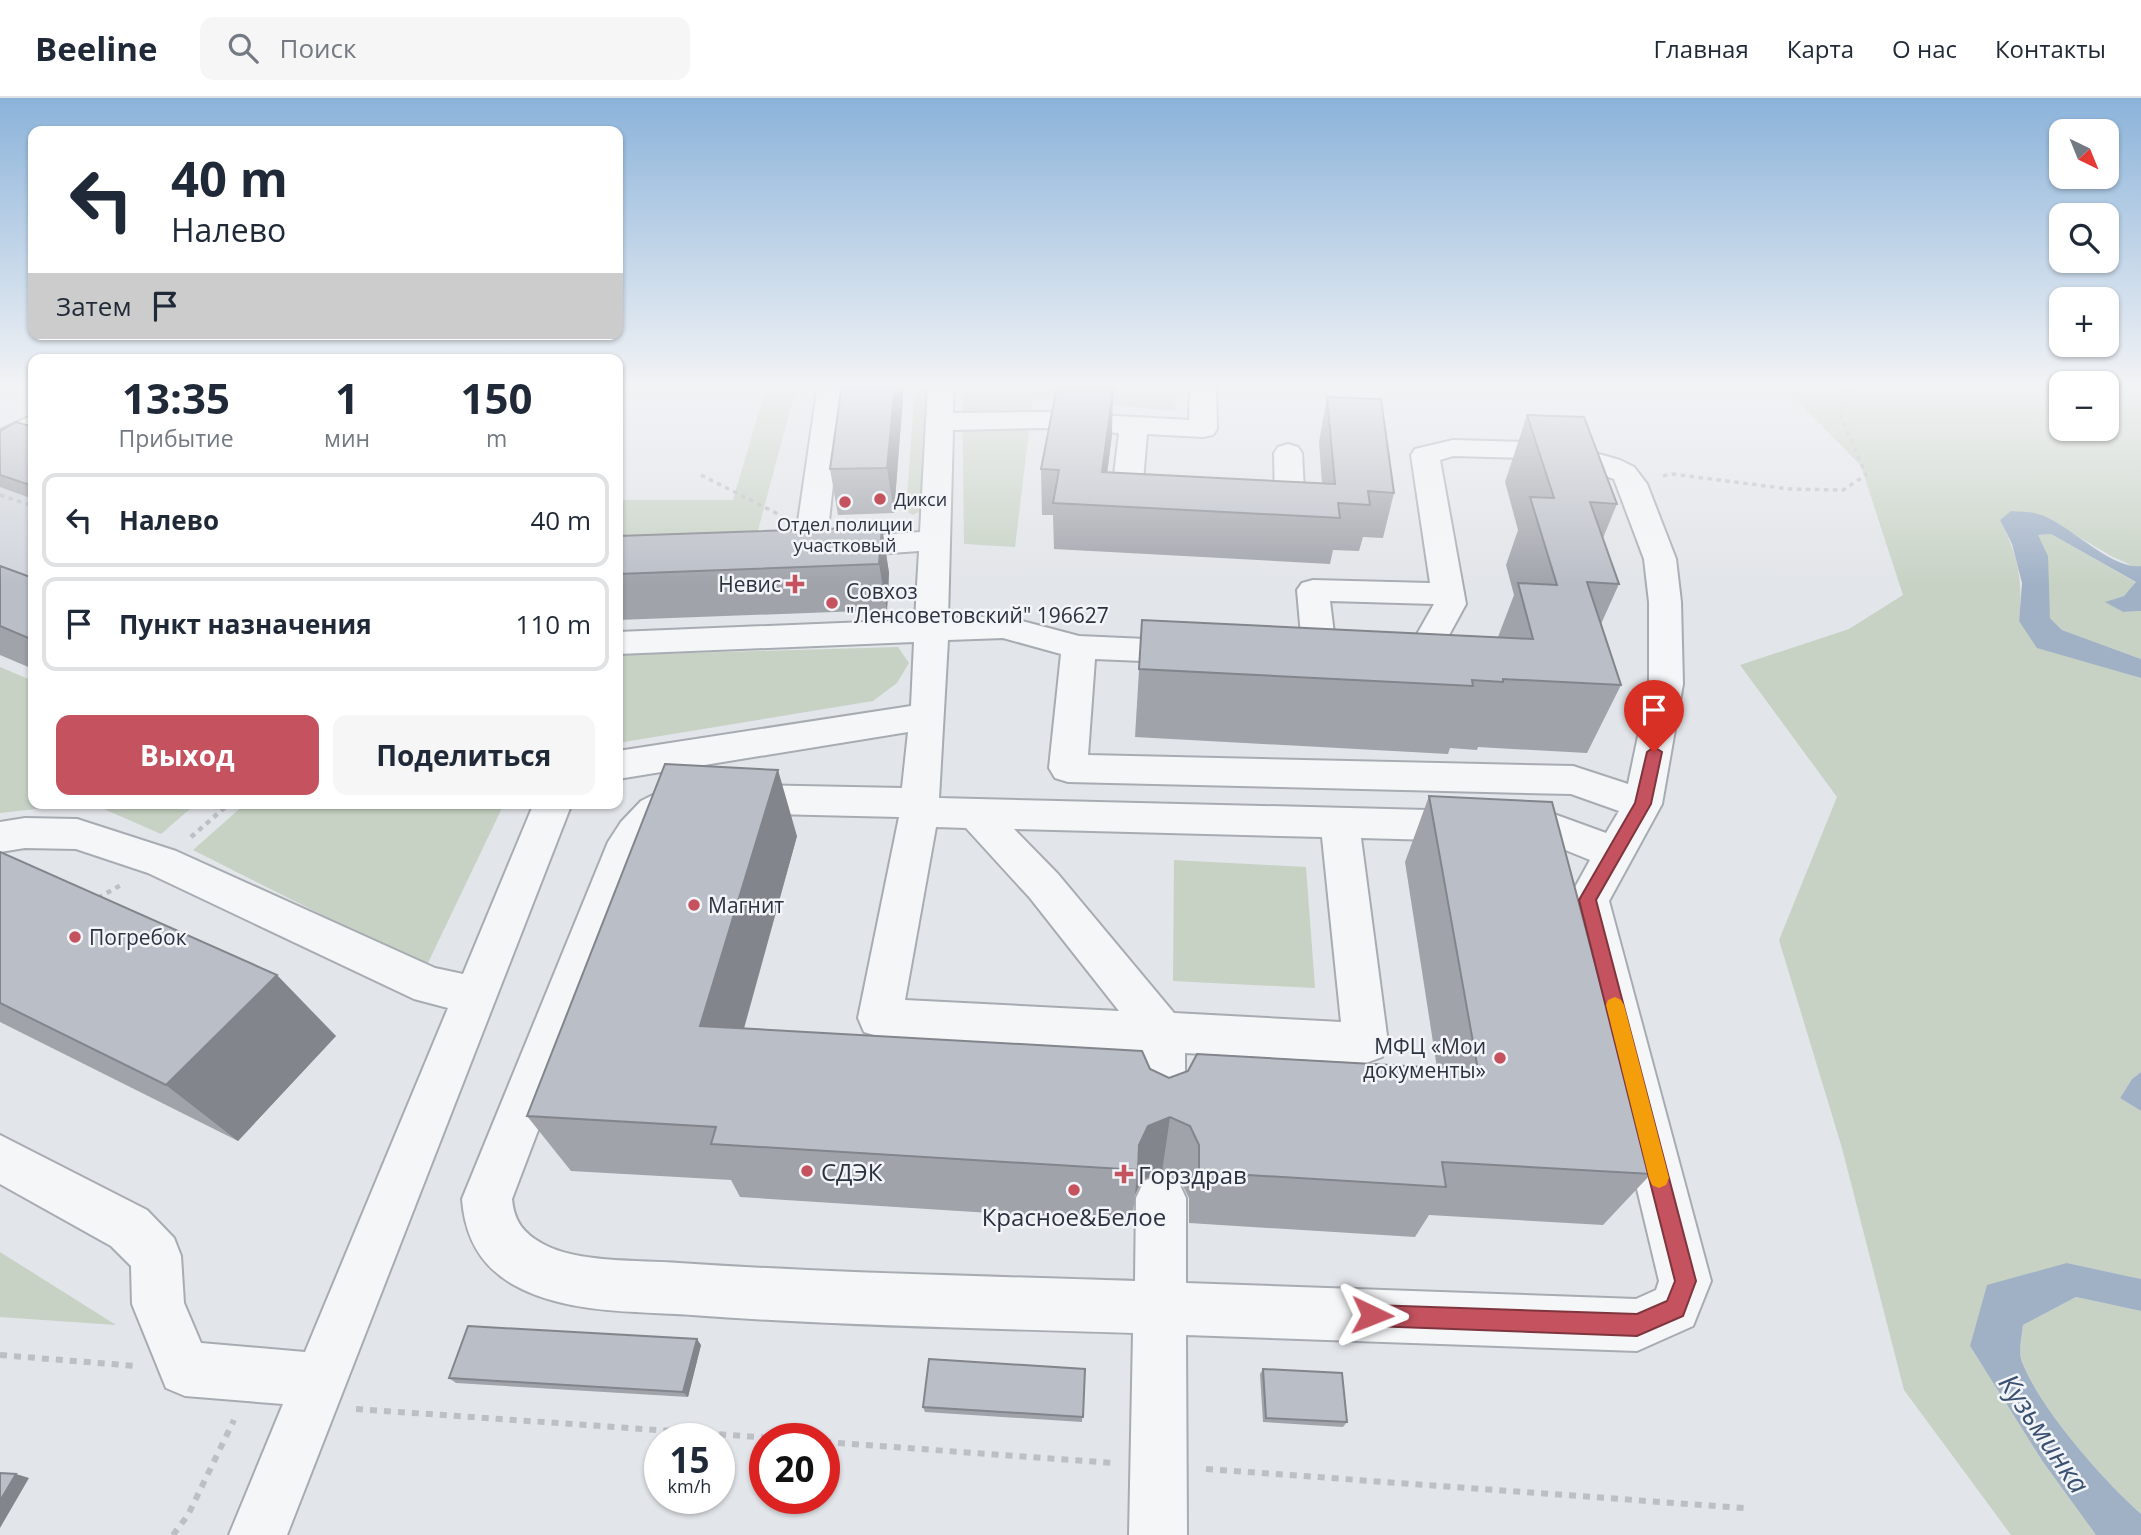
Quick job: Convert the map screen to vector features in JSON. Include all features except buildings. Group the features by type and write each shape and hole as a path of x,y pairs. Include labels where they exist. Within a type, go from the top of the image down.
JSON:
{"street":[{"path":"817,451 796,550 934,541"},
{"path":"938,451 928,716 919,808 880,1018 1366,1043 1340,822"},
{"path":"1131,451 1126,500 1180,503"},
{"path":"1441,451 1426,455 1450,604 1418,662 1300,657 1313,590 1448,594"},
{"path":"1559,451 1610,466 1623,473 1632,484 1660,559 1665,603 1666,684 1643,804 1588,900 1685,1281 1675,1308 1637,1325 744,1293 587,1282 532,1267 502,1245 489,1224 487,1199 628,842 646,817 670,801 692,798 975,813 1551,828 1614,853"},
{"path":"1235,507 1290,510 1288,453"},
{"path":"623,643 1003,627 1079,647 1227,654"},
{"path":"1079,647 1068,768 1573,780 1643,804"},
{"path":"623,764 928,716"},
{"path":"258,1535 551,809"},
{"path":"975,813 1044,886 1163,1032 1162,1110"},
{"path":"0,837 25,833 77,834 162,862 429,986 476,995"},
{"path":"0,1158 129,1228 156,1256 158,1304 185,1369 256,1375 315,1393"},
{"path":"1158,1535 1161,1198"}],"path":[{"path":"1632,484 1672,474 1789,489 1843,490 1866,475 1856,451"},
{"path":"0,495 28,504"},
{"path":"0,1355 185,1369"},
{"path":"173,1535 187,1515 256,1375"},
{"path":"315,1393 749,1436"},
{"path":"840,1443 1744,1508"}],"shaded area":[{"path":"0,451 28,451 28,574 0,591"}],"green space":[{"path":"747,451 779,451 757,534 623,543 623,500 733,500"},
{"path":"910,451 926,451 923,510 913,515 906,511"},
{"path":"963,451 1027,451 1015,547 964,544"},
{"path":"1846,451 2141,451 2141,566 2135,567 2111,556 2062,527 2000,520 2012,546 2018,569 2019,621 2109,668 2141,678 2141,1072 2132,1079 2120,1098 2141,1111 2141,1279 2067,1263 1970,1346 2043,1462 2096,1535 2011,1535 1904,1390 1842,1148 1779,940 1837,797 1740,665 1849,629 1903,595 1861,466"},
{"path":"2051,534 2137,583 2124,596 2106,602 2123,612 2141,611 2141,659 2062,630 2050,618 2038,535"},
{"path":"898,647 909,663 897,683 873,701 623,742 623,655"},
{"path":"0,667 28,679 28,809 36,809 0,813"},
{"path":"104,809 190,809 161,834"},
{"path":"239,809 502,809 426,967 193,850"},
{"path":"1174,860 1306,867 1315,988 1173,981"},
{"path":"0,1252 116,1325 0,1317"},
{"path":"2076,1297 2141,1311 2141,1514 2074,1443 2043,1401 2022,1362 2020,1349 2023,1325"}],"water":[{"path":"2011,511 2035,513 2050,519 2116,561 2141,566 2141,611 2123,612 2105,602 2124,596 2136,582 2051,534 2038,535 2048,556 2050,618 2062,630 2141,659 2141,678 2037,648 2019,621 2022,583 2012,544 2000,520"},
{"path":"2141,1072 2141,1111 2120,1098 2132,1079"},
{"name":"Кузьминка","path":"2067,1263 2141,1279 2141,1311 2076,1297 2023,1325 2020,1349 2022,1362 2043,1401 2074,1443 2141,1514 2141,1535 2096,1535 2043,1462 1970,1346 1987,1285"}],"slow traffic":[{"path":"1615,1005 1659,1178"}],"place":[{"name":"Дикси","path":"880,499"},
{"name":"Отдел полиции участковый","path":"845,502"},
{"name":"Невис","path":"795,584"},
{"name":"Совхоз \"Ленсоветовский\" 196627","path":"832,603"},
{"name":"Магнит","path":"694,905"},
{"name":"Погребок","path":"75,937"},
{"name":"МФЦ «Мои документы»","path":"1500,1058"},
{"name":"СДЭК","path":"807,1171"},
{"name":"Горздрав","path":"1124,1174"},
{"name":"Красное&Белое","path":"1074,1190"}],"route":[{"path":"1372,1315 1637,1325 1675,1308 1685,1281 1588,900 1643,804 1654,752"}]}
